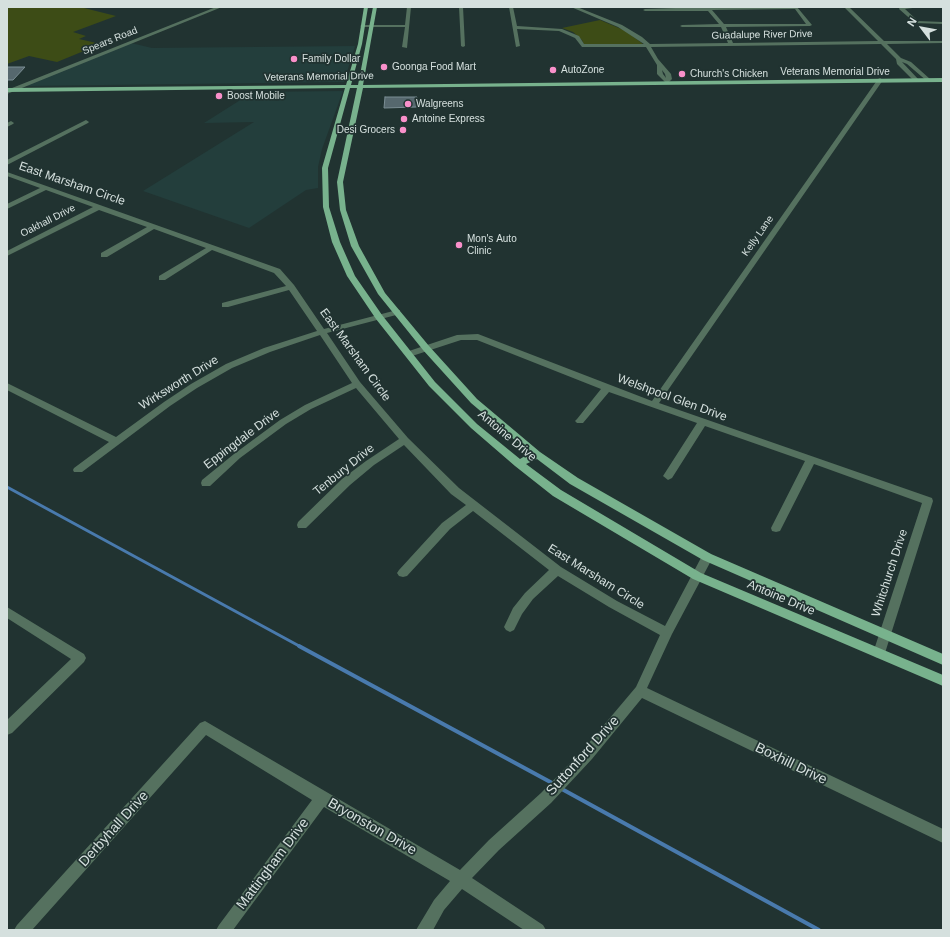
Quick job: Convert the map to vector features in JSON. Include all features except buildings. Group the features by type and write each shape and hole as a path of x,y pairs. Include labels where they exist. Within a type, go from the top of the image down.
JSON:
{"main road":[{"name":"Antoine Drive","path":"366,7 359,48 350,86 325,168 326,207 329,223 345,265 360,291 432,384 451,404 519,464 557,493 598,519 697,576 943,681"},
{"name":"Antoine Drive","path":"376,7 361,86 340,182 343,210 355,246 382,294 426,348 474,401 537,454 574,481 707,557 943,660"},
{"path":"359,48 368,48"},
{"name":"Veterans Memorial Drive","path":"9,90 943,80"},
{"path":"519,464 537,454"}],"street":[{"name":"Spears Road","path":"9,90 220,7"},
{"path":"405,47 409,7"},
{"path":"460,7 463,46"},
{"path":"511,7 518,46"},
{"path":"573,7 620,26 635,34 648,45 660,65 660,74 667,82"},
{"path":"846,7 899,59 909,63 928,80"},
{"path":"918,7 901,8 918,22 943,23"},
{"path":"708,8 723,26 731,44"},
{"path":"645,10 796,8 810,25 682,26"},
{"path":"362,26 407,26"},
{"name":"Guadalupe River Drive","path":"515,27 548,28 567,32 577,37 582,46 943,42"},
{"path":"899,59 899,63 916,80"},
{"name":"Kelly Lane","path":"654,404 880,80"},
{"path":"7,163 86,122"},
{"name":"East Marsham Circle","path":"7,174 277,271 291,287 357,384 405,440 455,491 557,570 613,604 667,633"},
{"path":"7,207 46,188"},
{"name":"Oakhall Drive","path":"7,254 99,206"},
{"path":"104,254 154,226"},
{"path":"162,278 212,247"},
{"path":"225,305 291,287"},
{"name":"Wirksworth Drive","path":"78,470 115,441 194,386 229,366 267,350 322,332 397,312"},
{"name":"Welshpool Glen Drive","path":"409,354 460,337 478,337 607,388 928,501"},
{"name":"Eppingdale Drive","path":"206,483 237,456 283,422 308,407 357,384"},
{"path":"7,386 115,441"},
{"path":"580,421 607,388"},
{"path":"668,476 703,422"},
{"name":"Tenbury Drive","path":"302,525 346,482 370,463 405,440"},
{"path":"776,528 811,460"},
{"name":"Whitchurch Drive","path":"879,653 928,501"},
{"path":"403,573 446,526 473,505"},
{"name":"Suttonford Drive","path":"424,930 439,905 462,879 494,845 546,798 587,755 640,691 667,633 707,557"},
{"path":"510,627 517,611 529,596 557,570"},
{"path":"7,612 80,658 7,728"},
{"name":"Boxhill Drive","path":"640,691 943,836"},
{"name":"Bryonston Drive","path":"205,727 322,798 462,879 538,930"},
{"name":"Derbyhall Drive","path":"22,930 205,727"},
{"name":"Mattingham Drive","path":"224,930 322,798"}],"shaded area":[{"path":"131,43 152,48 355,46 344,82 24,86"},
{"path":"343,91 322,149 318,167 318,188 306,190 249,228 143,191 254,122 204,123 253,92"}],"green space":[{"path":"7,7 80,7 116,16 73,32 86,36 79,39 101,44 57,62 29,56 7,64"},
{"path":"600,20 626,31 643,44 584,45 582,40 573,32 562,28"}],"waterway":[{"path":"7,487 301,647"},
{"path":"299,646 554,784"},
{"path":"560,788 819,930"}],"place":[{"name":"Family Dollar","path":"294,59"},
{"name":"Goonga Food Mart","path":"384,67"},
{"name":"AutoZone","path":"553,70"},
{"name":"Church's Chicken","path":"682,74"},
{"name":"Boost Mobile","path":"219,96"},
{"name":"Walgreens","path":"408,104"},
{"name":"Antoine Express","path":"404,119"},
{"name":"Desi Grocers","path":"403,130"},
{"name":"Mon's Auto Clinic","path":"459,245"}]}
